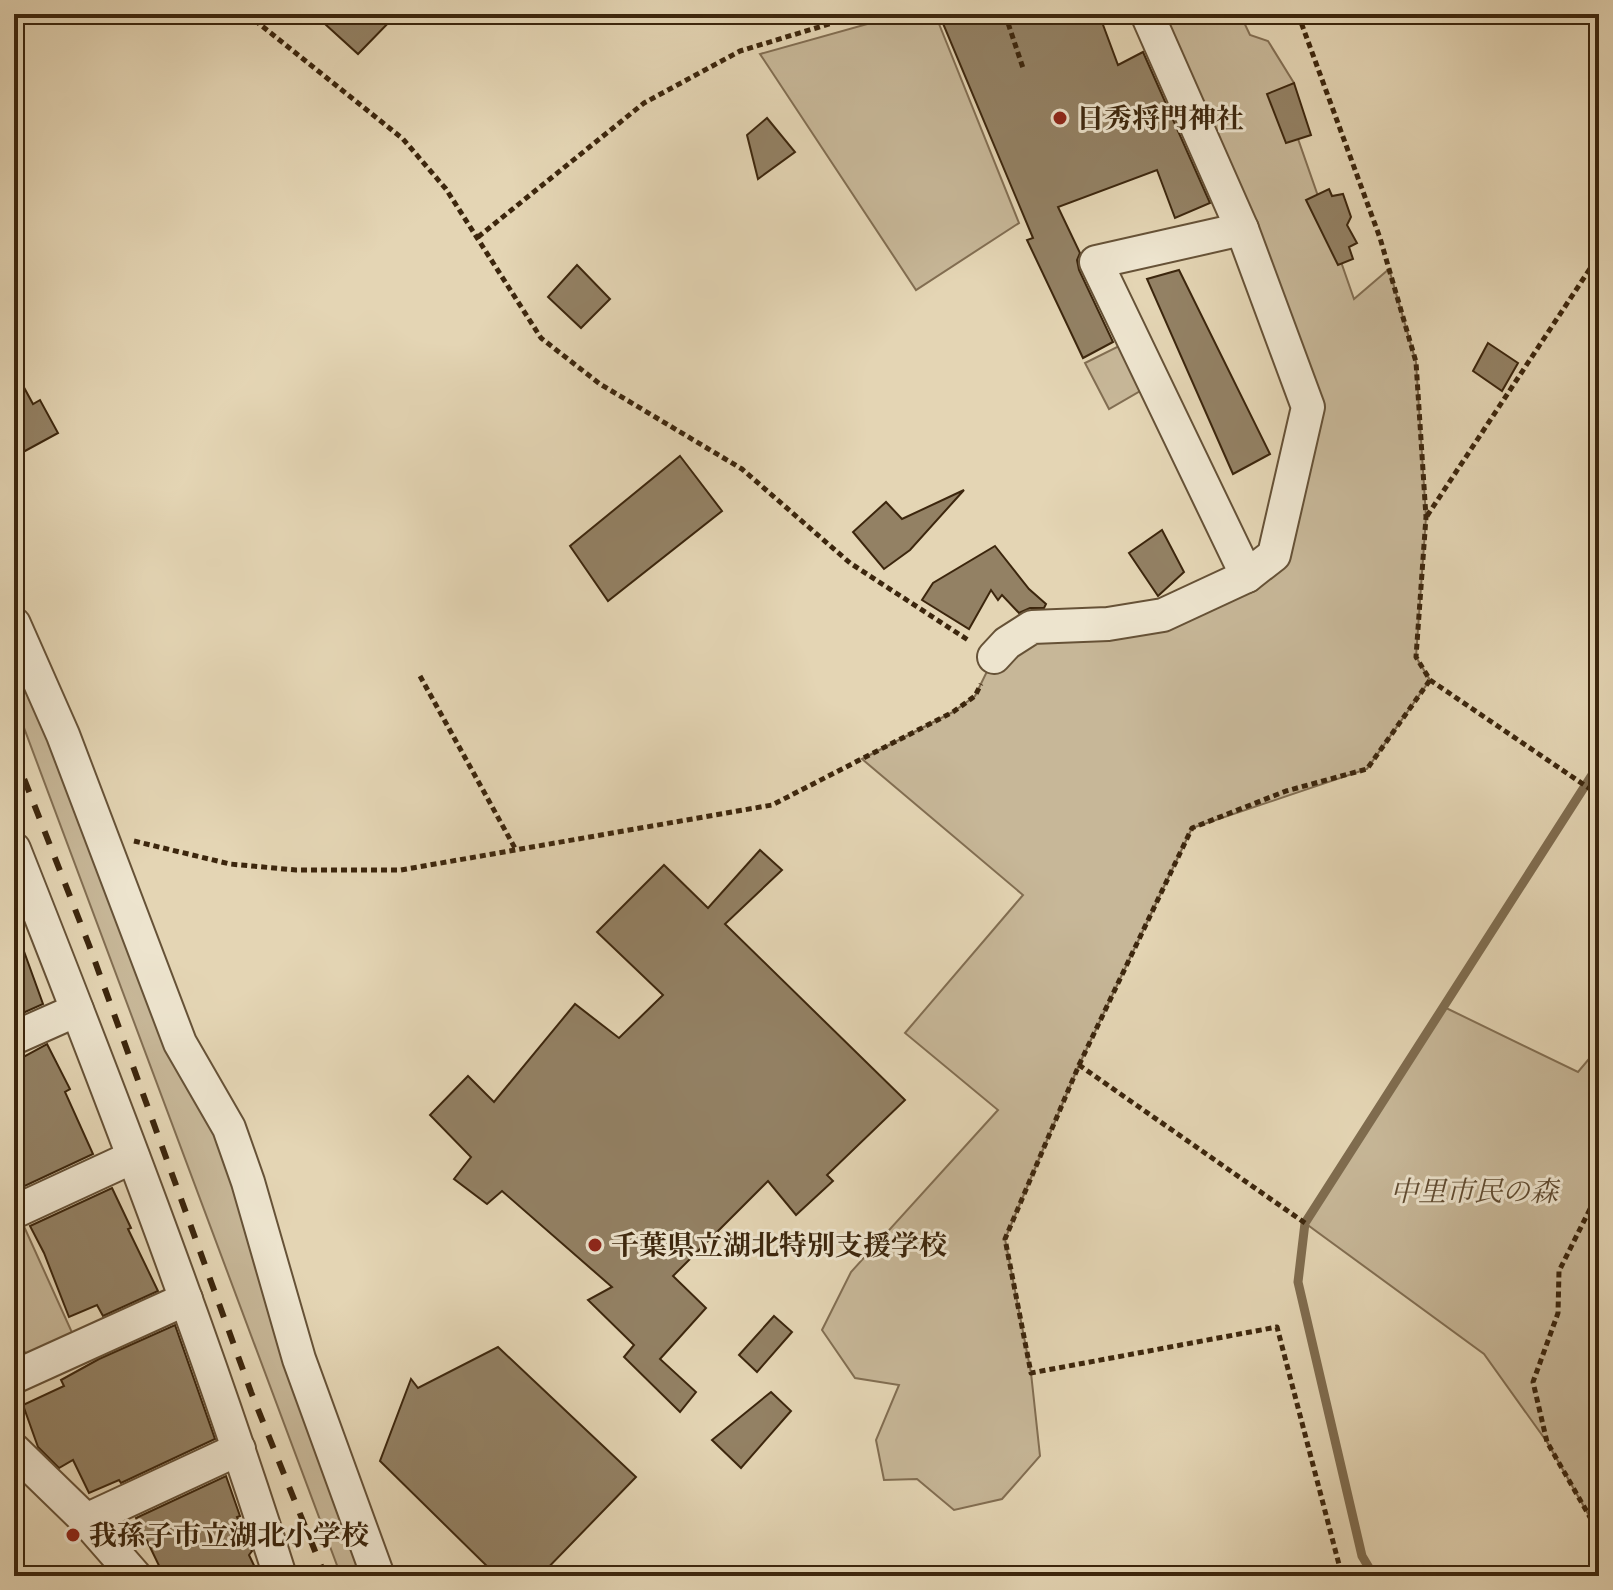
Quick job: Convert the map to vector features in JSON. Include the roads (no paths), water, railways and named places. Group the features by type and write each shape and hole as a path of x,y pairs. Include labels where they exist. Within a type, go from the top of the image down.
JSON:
{"street":[{"path":"994,657 1007,643 1032,627 1108,624 1163,615 1247,576 1274,555 1308,407 1242,229 1147,14"},
{"path":"1242,229 1096,262 1247,576"},
{"path":"14,624 102,832 180,1043 229,1128 248,1182 299,1359 378,1576"},
{"path":"14,849 186,1299 280,1576"},
{"path":"14,1038 77,1010"},
{"path":"14,1212 133,1157"},
{"path":"14,1377 186,1299"},
{"path":"86,1520 239,1449"},
{"path":"14,1450 86,1520 135,1576"}],"waterway":[{"path":"1374,1576 1362,1556 1298,1282 1305,1223 1599,764"}],"railway":[{"path":"14,753 89,945 251,1392 325,1576"}],"place":[{"name":"日秀将門神社","path":"1060,118"},
{"name":"千葉県立湖北特別支援学校","path":"595,1245"},
{"name":"我孫子市立湖北小学校","path":"73,1535"}],"park label":[{"name":"中里市民の森","path":"1474,1191"}]}
